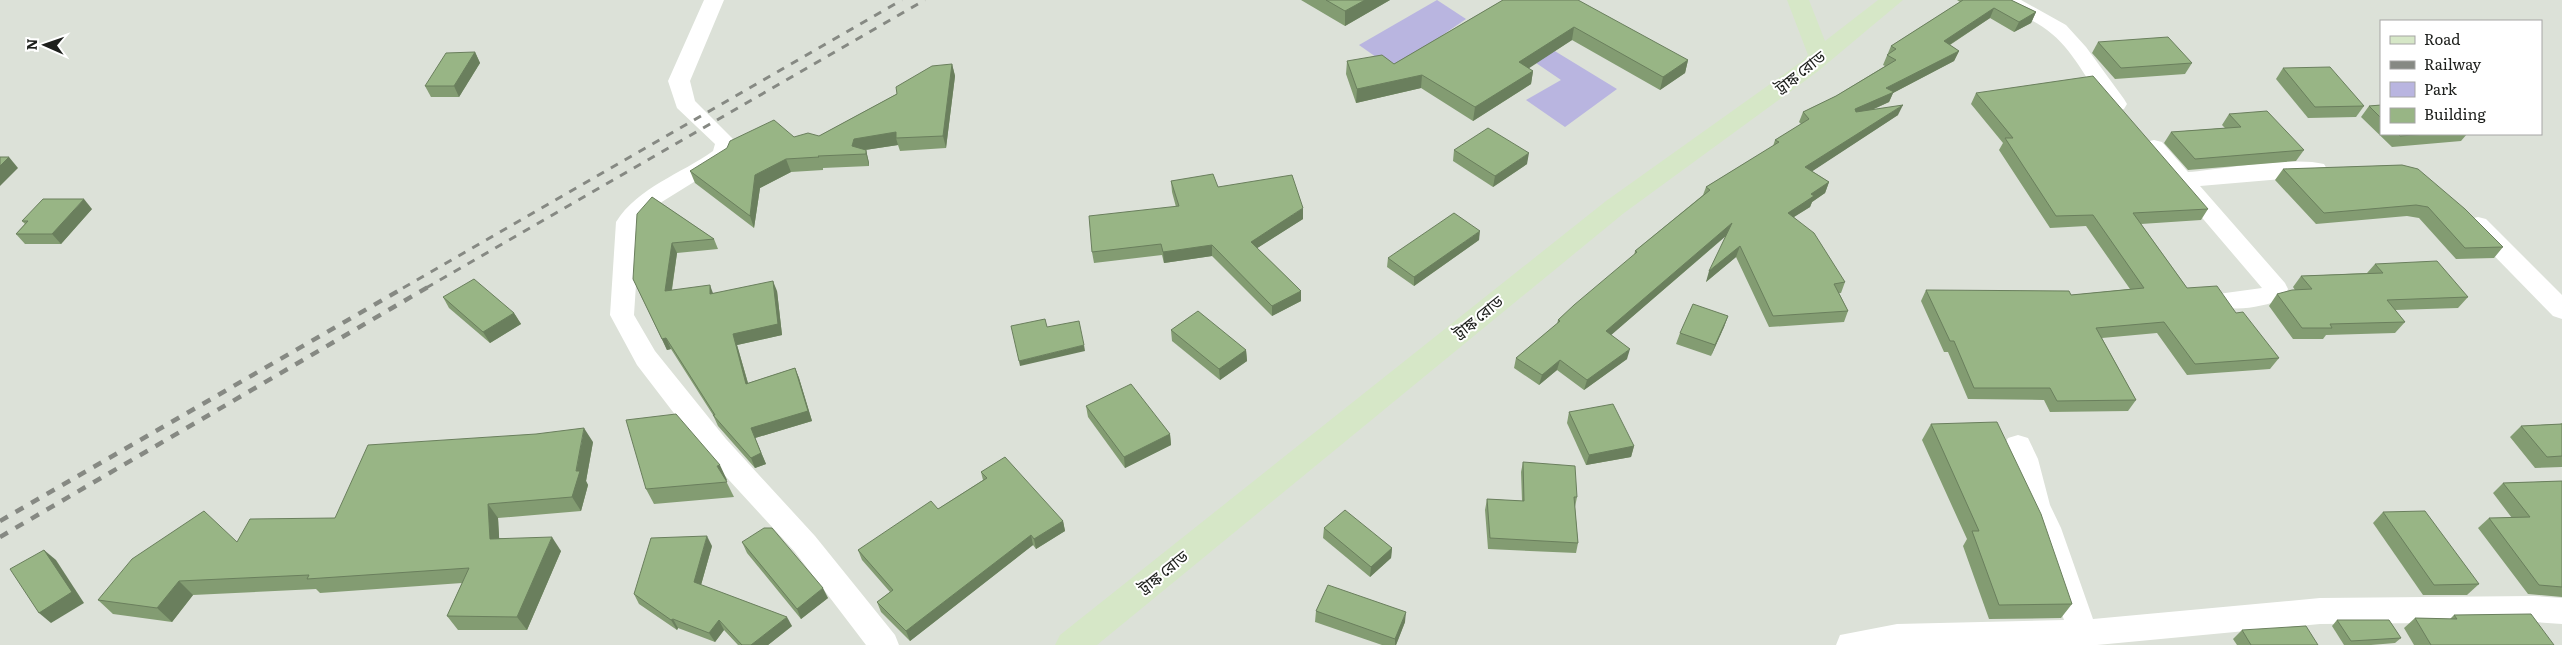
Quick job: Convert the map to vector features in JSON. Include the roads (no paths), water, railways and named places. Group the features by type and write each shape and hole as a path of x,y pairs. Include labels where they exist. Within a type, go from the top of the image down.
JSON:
{"main road":[{"path":"1798,0 1820,56"},
{"name":"ট্রাঙ্ক রোড","path":"1072,645 1615,207 1809,67 1820,56 1892,0"}],"street":[{"path":"714,0 679,81 685,103 726,142 723,154 644,203 628,222 622,315 646,358 710,439 805,544 884,645"},
{"path":"2005,0 2037,16 2065,35 2086,62 2100,87 2276,289 2275,293 2264,297 2227,300"},
{"path":"2183,180 2284,170 2339,168"},
{"path":"2464,211 2562,310"},
{"path":"2018,446 2024,459 2036,505 2047,528 2083,633"},
{"path":"1852,645 1897,637 2083,633 2320,611 2524,609 2562,611"}],"railway":[{"path":"403,288 902,0"},
{"path":"426,288 925,0"},
{"path":"0,521 405,287"},
{"path":"0,537 428,287"}]}
